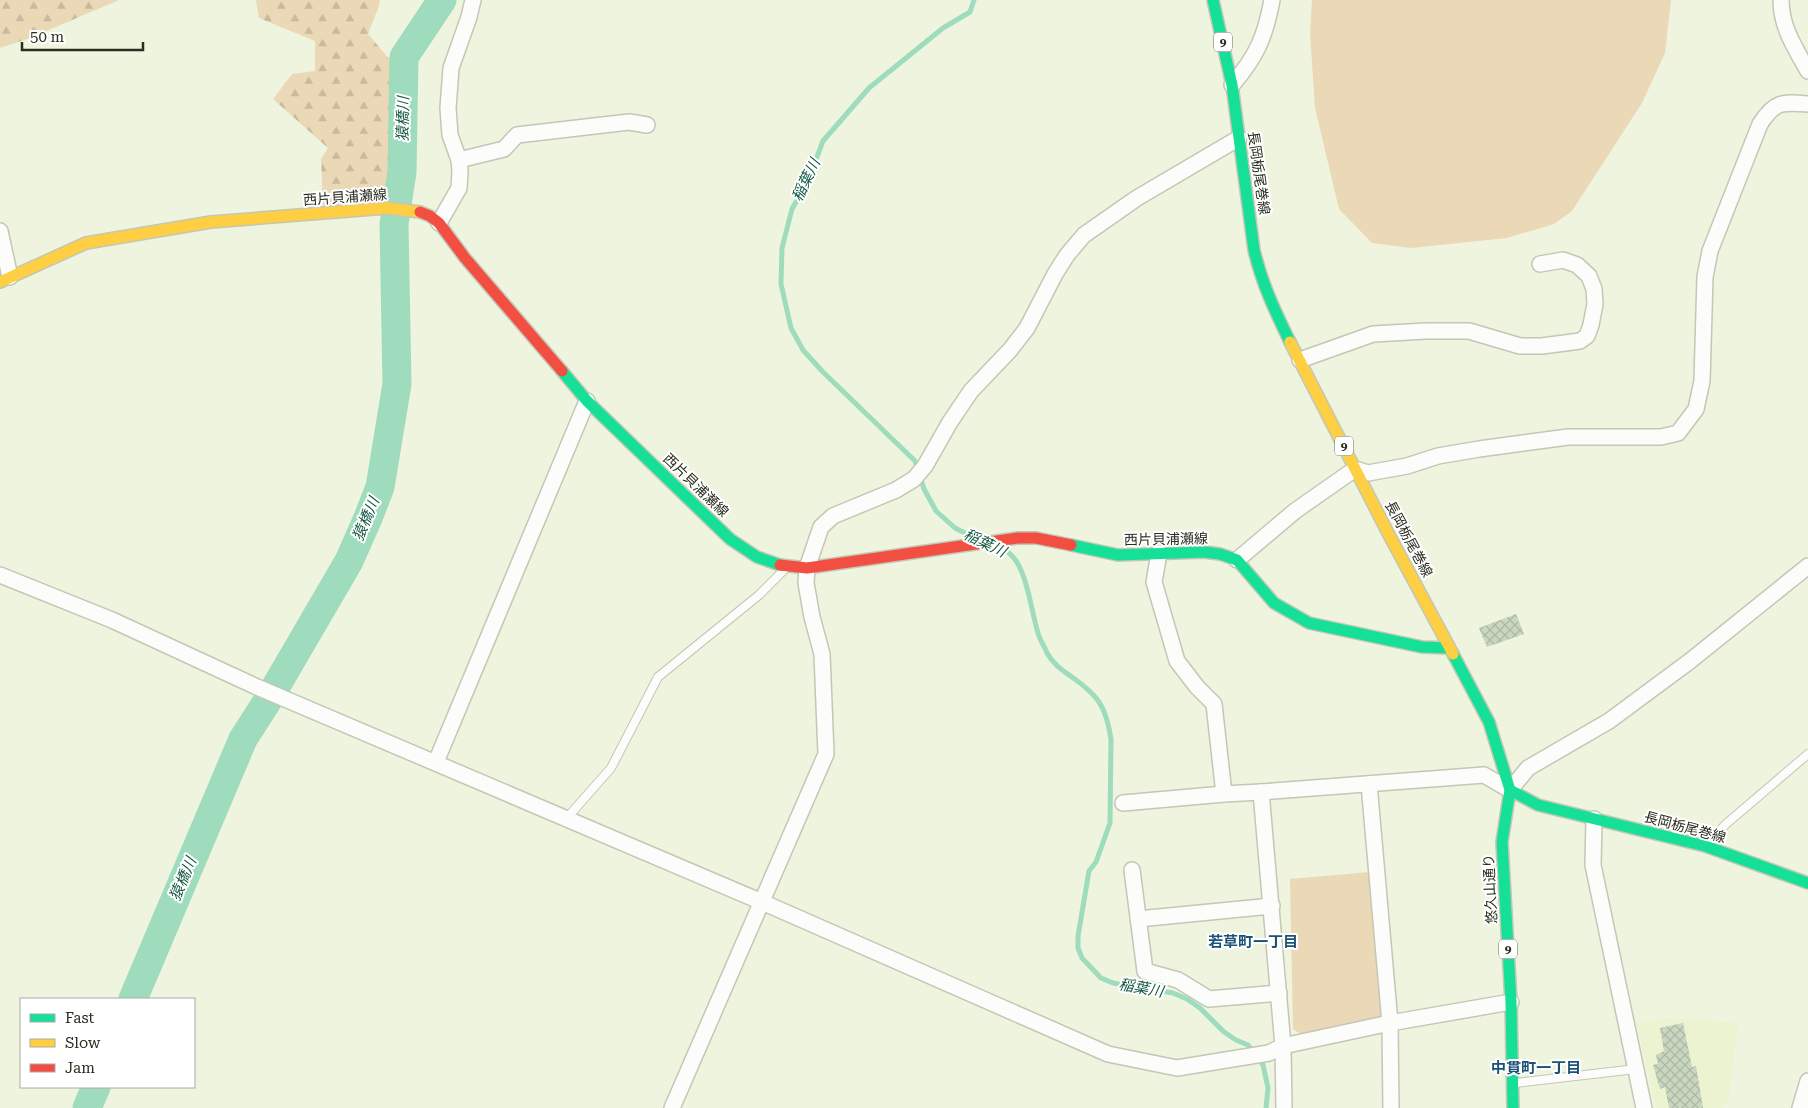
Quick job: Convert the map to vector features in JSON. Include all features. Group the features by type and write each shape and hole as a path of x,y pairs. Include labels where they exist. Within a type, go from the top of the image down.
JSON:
{"main road":[{"name":"長岡栃尾巻線","path":"1213,0 1232,85 1254,250 1260,276 1271,304 1355,469 1489,722 1510,790 1538,805 1706,846 1808,883"},
{"name":"西片貝浦瀬線","path":"5,279 86,243 211,222 387,208 420,212 430,216 439,223 466,258 587,401 730,539 757,558 787,567 807,568 1018,538 1036,538 1118,555 1204,552 1220,554 1237,560"},
{"path":"1237,560 1274,603 1309,623 1422,647 1449,648"},
{"name":"悠久山通り","path":"1510,790 1502,842 1511,1002 1513,1108"}],"street":[{"path":"439,223 459,188 459,160 450,135 448,108 451,68 473,0"},
{"path":"1232,85 1251,61 1261,44 1272,0"},
{"path":"1781,0 1781,12 1786,33 1808,71"},
{"path":"1237,560 1296,511 1355,469 1368,473 1407,466 1438,456 1568,437 1662,437 1678,433 1696,408 1702,381 1705,277 1710,251 1729,200 1760,124 1767,114 1773,107 1787,103 1808,104"},
{"path":"459,160 504,149 517,135 629,122 647,124"},
{"path":"672,1108 826,754 822,654 808,591 807,568 816,537 821,528 833,516 896,490 914,479 925,466 950,422 971,391 1010,350 1027,328 1055,274 1067,255 1084,235 1137,198 1239,138"},
{"path":"0,230 5,279"},
{"path":"1300,360 1373,334 1469,331 1520,346 1542,346 1580,341 1587,336 1595,304 1594,289 1589,276 1577,265 1563,260 1540,264"},
{"path":"436,762 587,401"},
{"path":"1159,554 1154,582 1176,661 1214,704 1224,794"},
{"path":"1123,803 1484,775 1510,790 1528,768 1609,721 1690,661 1808,566"},
{"path":"0,575 112,620 257,687 762,902 1108,1054 1178,1068 1269,1053 1283,1046 1390,1023 1511,1002"},
{"path":"1369,784 1390,1023 1391,1108"},
{"path":"1261,792 1283,1046 1284,1108"},
{"path":"1594,819 1593,865 1644,1108"},
{"path":"1132,870 1145,971 1178,980 1209,999 1279,993"},
{"path":"1138,918 1272,906"},
{"path":"1800,1108 1808,1082"}],"lane":[{"path":"566,819 611,768 658,677 759,595 787,567"},
{"path":"1706,846 1726,824 1808,754"},
{"path":"1512,1084 1636,1069"}],"shaded area":[{"path":"1670,1018 1702,1019 1738,1024 1728,1102 1722,1108 1656,1108 1637,1024"}],"green space":[{"path":"0,0 119,0 30,38 0,48"},
{"path":"256,0 380,0 368,34 396,67 392,190 375,201 323,206 321,159 328,148 273,99 292,74 315,71 315,41 259,18"},
{"path":"1312,0 1671,0 1665,53 1642,103 1572,211 1554,224 1507,238 1411,248 1372,243 1339,209 1315,108 1310,33"},
{"path":"1370,872 1383,1017 1302,1035 1293,1029 1290,879"}],"building":[{"path":"1516,614 1524,634 1487,647 1479,628"},
{"path":"1683,1023 1692,1067 1696,1066 1703,1108 1669,1108 1665,1087 1660,1089 1653,1065 1658,1064 1656,1055 1664,1051 1660,1028"}],"waterway":[{"name":"猿橋川","path":"133,998 243,739 268,700 349,561 380,487 397,384 394,224 402,172 404,57 442,0"},
{"name":"稲葉川","path":"973,537 955,528 936,511 924,489 915,461 822,371 803,350 791,328 781,284 782,248 792,209 807,183 823,141 869,88 943,28 970,12 974,0"},
{"name":"稲葉川","path":"999,548 1009,553 1021,569 1036,627 1047,653 1058,666 1089,690 1100,703 1107,718 1111,739 1110,823 1096,862 1089,871 1078,936 1078,948 1082,958 1101,978 1113,983 1173,993 1187,999 1200,1008 1224,1032 1248,1045 1263,1065 1268,1088 1266,1108"},
{"name":"猿橋川","path":"87,1108 96,1088"}],"traffic: fast":[{"path":"1213,0 1232,85 1254,250 1265,286 1290,342"},
{"path":"562,371 587,401 730,539 757,557 780,565"},
{"path":"1071,545 1118,555 1204,552 1220,554 1237,560 1274,603 1309,623 1422,647 1449,648"},
{"path":"1453,654 1489,722 1510,790 1538,805 1705,846 1808,883"},
{"path":"1510,790 1502,842 1511,1002 1513,1108"}],"traffic: slow":[{"path":"0,282 86,243 211,222 387,208 420,212"},
{"path":"1290,342 1388,533 1453,654"}],"traffic: jam":[{"path":"420,212 430,216 439,223 465,258 562,371"},
{"path":"780,565 807,568 1018,538 1036,538 1071,545"}],"district":[{"name":"若草町一丁目","path":"1253,942"},
{"name":"中貫町一丁目","path":"1536,1068"}]}
